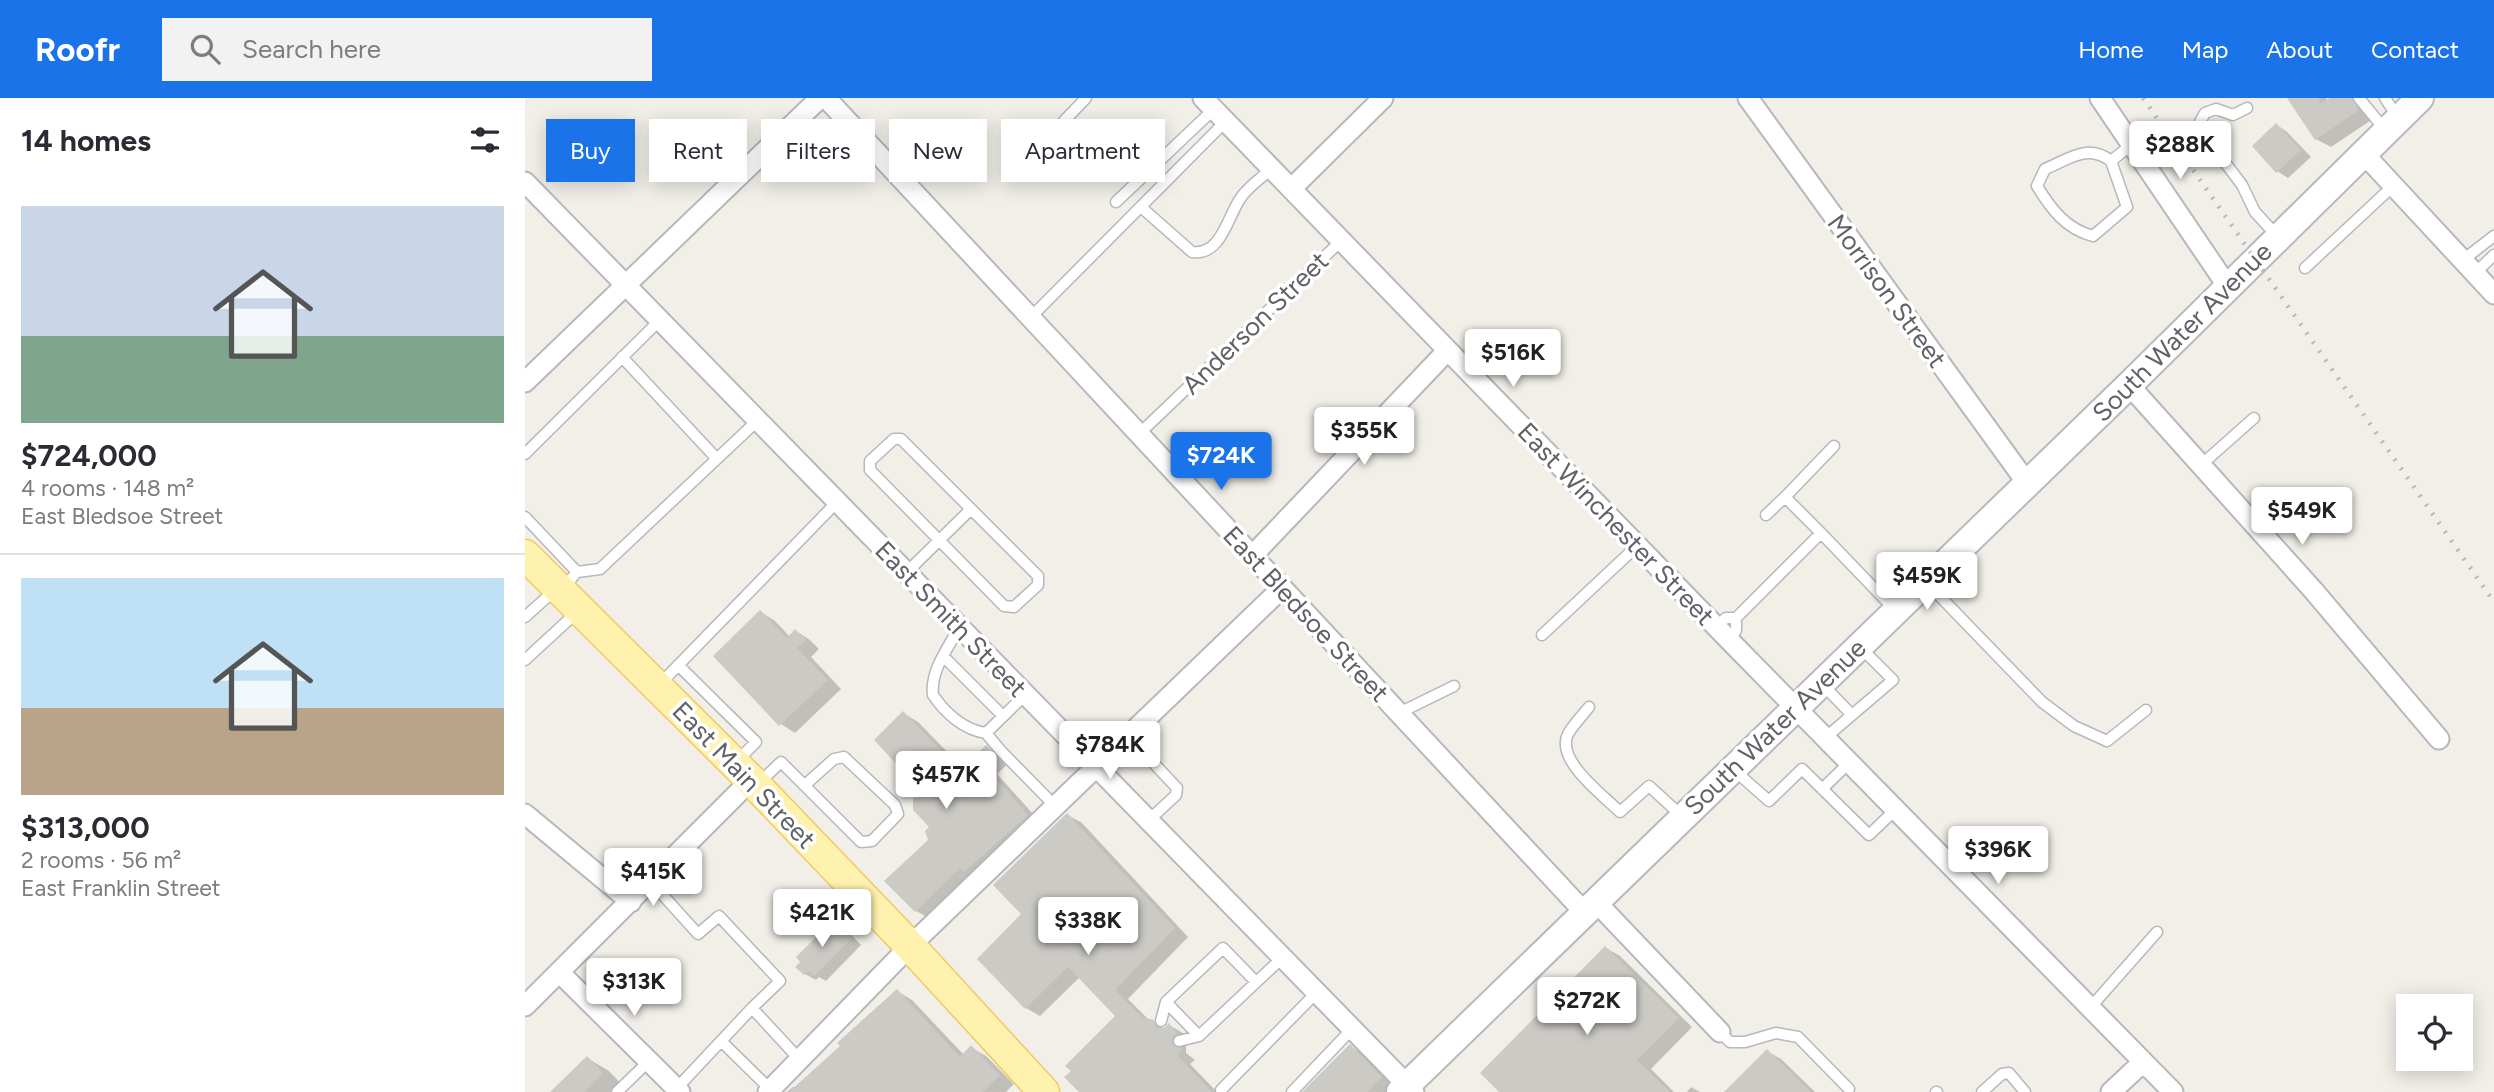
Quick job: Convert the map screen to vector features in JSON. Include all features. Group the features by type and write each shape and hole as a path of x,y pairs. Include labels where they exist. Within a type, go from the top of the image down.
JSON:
{"main road":[{"name":"South Water Avenue","path":"1407,1090 1795,707 2129,386 2364,154 2386,112 2420,98"},
{"name":"East Main Street","path":"525,555 569,590 657,687 910,946 1042,1091"}],"street":[{"path":"525,382 820,98"},
{"name":"East Bledsoe Street","path":"826,98 1399,713 1591,909 1720,1032"},
{"path":"1292,188 1383,98"},
{"name":"Morrison Street","path":"1748,98 2027,483"},
{"path":"2099,98 2228,287"},
{"name":"East Winchester Street","path":"1215,109 1637,546 2173,1092"},
{"path":"2364,154 2494,294"},
{"name":"East Smith Street","path":"525,182 1352,1029 1407,1090"},
{"path":"1252,556 1447,351"},
{"path":"2129,386 2313,590 2439,739"},
{"path":"770,1091 910,946 1282,588"},
{"path":"527,1000 651,882 747,777"},
{"path":"525,814 631,902"},
{"path":"559,972 679,1090"},
{"path":"2111,1092 2142,1063"}],"lane":[{"path":"1066,119 1086,98"},
{"path":"2359,98 2386,112"},
{"path":"2247,108 2233,115 2216,108 2205,113 2200,122 2205,136 2242,185 2255,212 2278,237"},
{"path":"1031,317 1141,207 1215,109"},
{"path":"1116,202 1215,109"},
{"path":"2111,161 2131,145"},
{"path":"2087,151 2102,153 2111,161 2127,207 2093,236 2076,231 2049,205 2037,186 2045,169 2087,151"},
{"path":"1141,207 1192,252 1200,253 1214,246 1241,196 1272,168"},
{"path":"2305,268 2393,186"},
{"path":"2469,267 2494,236"},
{"name":"Anderson Street","path":"1139,434 1342,240"},
{"path":"2469,267 2494,255"},
{"path":"525,454 659,321"},
{"path":"622,357 717,459"},
{"path":"2201,465 2253,418"},
{"path":"525,617 600,569 757,421"},
{"path":"894,439 901,439 971,509 1038,576 1038,585 1014,607 1004,606 939,541 870,470 870,461 894,439"},
{"path":"1766,516 1834,446"},
{"path":"1785,497 1896,610"},
{"path":"657,687 837,502"},
{"path":"906,573 971,509"},
{"path":"525,517 569,590"},
{"path":"1716,626 1726,618 1736,618 1821,533"},
{"path":"1542,635 1637,546"},
{"path":"1926,581 2042,702 2074,726 2107,741 2147,710"},
{"path":"525,660 569,590"},
{"path":"1730,641 1736,630 1736,618"},
{"path":"959,628 935,675 933,695 962,724 977,732 986,733 999,750 1055,806"},
{"path":"1825,738 1893,680 1859,645"},
{"path":"943,656 1003,716"},
{"path":"678,665 755,742 747,777"},
{"path":"1821,682 1852,715"},
{"path":"1399,713 1454,685"},
{"path":"986,733 1025,695"},
{"path":"1589,707 1567,736 1565,752 1573,765 1620,812 1649,786 1683,818"},
{"path":"1144,753 1177,788 1176,795 1148,821"},
{"path":"747,777 781,762 861,842 872,841 898,814 895,805 844,757 834,759 805,785"},
{"path":"1822,789 1849,763"},
{"path":"1732,769 1769,801 1801,769 1869,835 1895,810"},
{"path":"651,882 698,934 719,916 780,981 721,1041 679,1090"},
{"path":"2089,1009 2157,932"},
{"path":"1161,1021 1166,1002 1223,948 1256,982"},
{"path":"1179,1041 1199,1036 1282,958"},
{"path":"1221,1090 1316,993"},
{"path":"1166,1002 1199,1036"},
{"path":"753,1008 800,1060"},
{"path":"1292,1092 1352,1029"},
{"path":"1720,1032 1730,1042 1745,1042 1776,1032 1798,1037 1849,1089"},
{"path":"721,1041 770,1091"},
{"path":"617,1092 649,1061"},
{"path":"1982,1092 2002,1074 2009,1073 2025,1092"}],"building":[{"path":"2287,98 2318,98 2321,103 2330,98 2352,98 2359,110 2315,140"},
{"path":"2276,123 2301,150 2276,173 2252,146"},
{"path":"760,610 787,638 795,629 806,640 797,648 828,680 779,726 713,656"},
{"path":"903,711 960,770 986,745 995,755 984,765 1028,815 964,872 960,868 915,912 884,881 928,840 925,831 929,827 913,810 913,798 926,796 874,740"},
{"path":"1067,813 1175,928 1115,990 1142,1017 1154,1020 1156,1027 1164,1028 1169,1023 1177,1034 1172,1038 1172,1043 1182,1050 1177,1055 1212,1092 1079,1092 1064,1077 1071,1071 1065,1066 1115,1016 1068,967 1025,1009 977,959 1021,914 993,885"},
{"path":"833,920 852,938 814,976 809,971 804,975 795,967 800,962 796,957"},
{"path":"1605,946 1679,1018 1637,1060 1670,1092 1499,1092 1480,1073"},
{"path":"897,989 960,1057 971,1045 1000,1075 983,1092 789,1092 840,1046 837,1043"},
{"path":"1350,1044 1382,1077 1367,1092 1302,1092"},
{"path":"1767,1049 1811,1092 1724,1092"},
{"path":"587,1056 603,1073 584,1092 550,1092"}],"railway":[{"path":"2143,98 2494,602"}]}
